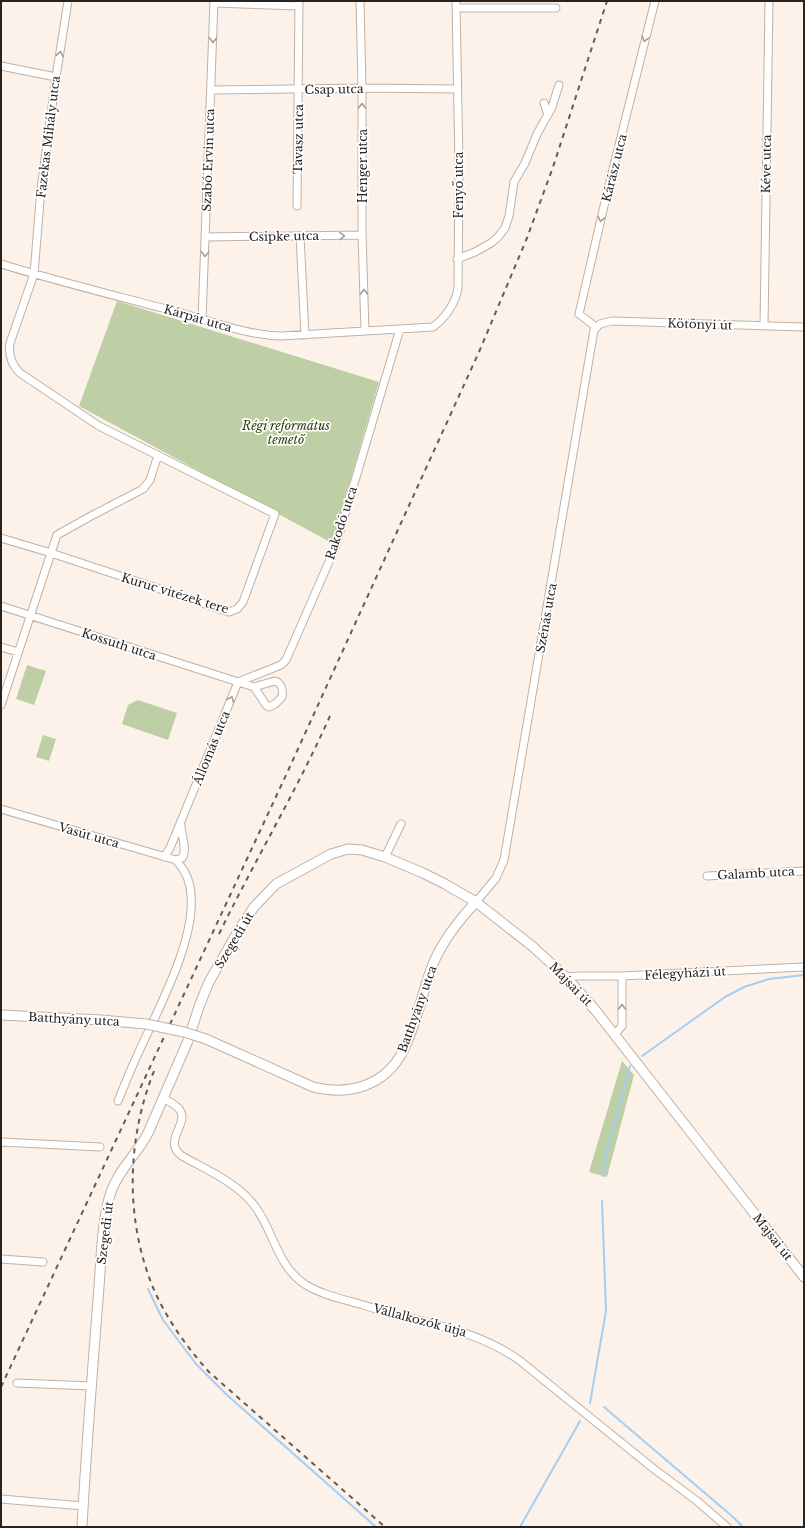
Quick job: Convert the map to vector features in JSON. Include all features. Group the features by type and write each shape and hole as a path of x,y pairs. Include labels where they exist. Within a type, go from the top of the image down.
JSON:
{"main road":[{"name":"Majsai út","path":"257,904 276,884 335,852 352,849 367,851 385,857 439,881 476,902 532,946 566,977 596,1011 804,1277"},
{"name":"Batthyány utca","path":"1,1015 101,1020 146,1024 184,1032 206,1039 313,1087 338,1091 353,1089 366,1085 387,1072 403,1052 433,964 443,943 459,921 476,902"},
{"name":"Szegedi út","path":"82,1527 91,1386 105,1222 109,1200 121,1171 144,1140 187,1043 209,982 246,918 257,904"},
{"path":"459,921 469,914 476,912 492,914"}],"street":[{"name":"Fazekas Mihály utca","path":"34,274 41,189 56,76 68,1"},
{"name":"Henger utca","path":"360,1 362,88 362,236 365,331"},
{"name":"Kárász utca","path":"596,327 579,314 609,186 656,1"},
{"name":"Kéve utca","path":"764,326 769,1"},
{"path":"214,2 299,3"},
{"name":"Szabó Ervin utca","path":"202,319 214,2"},
{"name":"Tavasz utca","path":"297,206 299,3"},
{"path":"456,5 556,8"},
{"name":"Fenyő utca","path":"400,330 433,327 453,305 457,296 459,166 456,89 456,5"},
{"path":"1,66 56,76"},
{"path":"458,260 491,243 502,232 509,216 514,182 525,163 537,134 552,107 559,85"},
{"name":"Csap utca","path":"211,90 362,88 456,89"},
{"path":"544,103 548,115"},
{"path":"300,236 305,335"},
{"name":"Csipke utca","path":"206,237 362,236"},
{"name":"Kárpát utca","path":"1,264 202,319 244,332 260,335 281,336 400,330"},
{"path":"2,356 10,357 10,343 34,274"},
{"name":"Kötönyi út","path":"596,327 603,323 612,321 804,327"},
{"name":"Szénás utca","path":"476,902 496,878 504,860 592,337 596,327"},
{"name":"Rakodó utca","path":"238,682 281,665 284,663 289,653 335,548 400,330"},
{"name":"Kuruc vitézek tere","path":"1,538 229,612 237,609 243,602 275,514 100,426 20,373 12,364 10,357"},
{"path":"1,705 58,535 143,489 150,480 158,455"},
{"name":"Kossuth utca","path":"1,606 254,687"},
{"path":"1,647 18,652"},
{"name":"Állomás utca","path":"164,857 170,848 238,682"},
{"name":"Vasút utca","path":"1,809 176,860"},
{"name":"Állomás utca","path":"176,860 182,858 184,854 181,829 184,813"},
{"path":"385,857 400,824"},
{"path":"118,1101 174,971 187,932 192,905 191,895 185,872 176,860"},
{"name":"Galamb utca","path":"707,876 804,871"},
{"name":"Félegyházi út","path":"566,977 622,976 804,967"},
{"path":"615,1034 622,1026 622,976"},
{"name":"Vállalkozók útja","path":"163,1098 177,1108 181,1114 181,1121 174,1141 177,1151 182,1156 230,1183 244,1194 261,1215 283,1261 302,1282 327,1294 405,1317 461,1331 498,1346 519,1360 728,1527"},
{"path":"1,1142 100,1147"},
{"path":"1,1259 43,1262"},
{"path":"17,1383 91,1386"},
{"path":"1,1499 83,1506"}],"green space":[{"name":"Régi református temető","path":"117,301 379,382 332,543 79,406"},
{"path":"27,665 46,671 34,705 16,699"},
{"path":"138,700 177,713 168,740 122,724 128,705"},
{"path":"43,735 56,739 49,761 36,757"},
{"path":"622,1061 634,1075 607,1177 589,1172"}],"waterway":[{"path":"642,1056 725,997 744,987 769,979 804,975"},
{"path":"603,1176 605,1158 630,1066"},
{"path":"590,1403 606,1311 602,1201"},
{"path":"148,1289 163,1320 196,1364 227,1395 376,1527"},
{"path":"604,1407 743,1527"},
{"path":"520,1527 580,1421"}],"railway":[{"path":"1,1387 287,773 479,352 527,238 553,167 607,1"},
{"path":"219,934 304,771 330,716"},
{"path":"154,1071 138,1124 134,1151 133,1178 137,1232 143,1259 157,1297 177,1331 209,1372 385,1527"}]}
